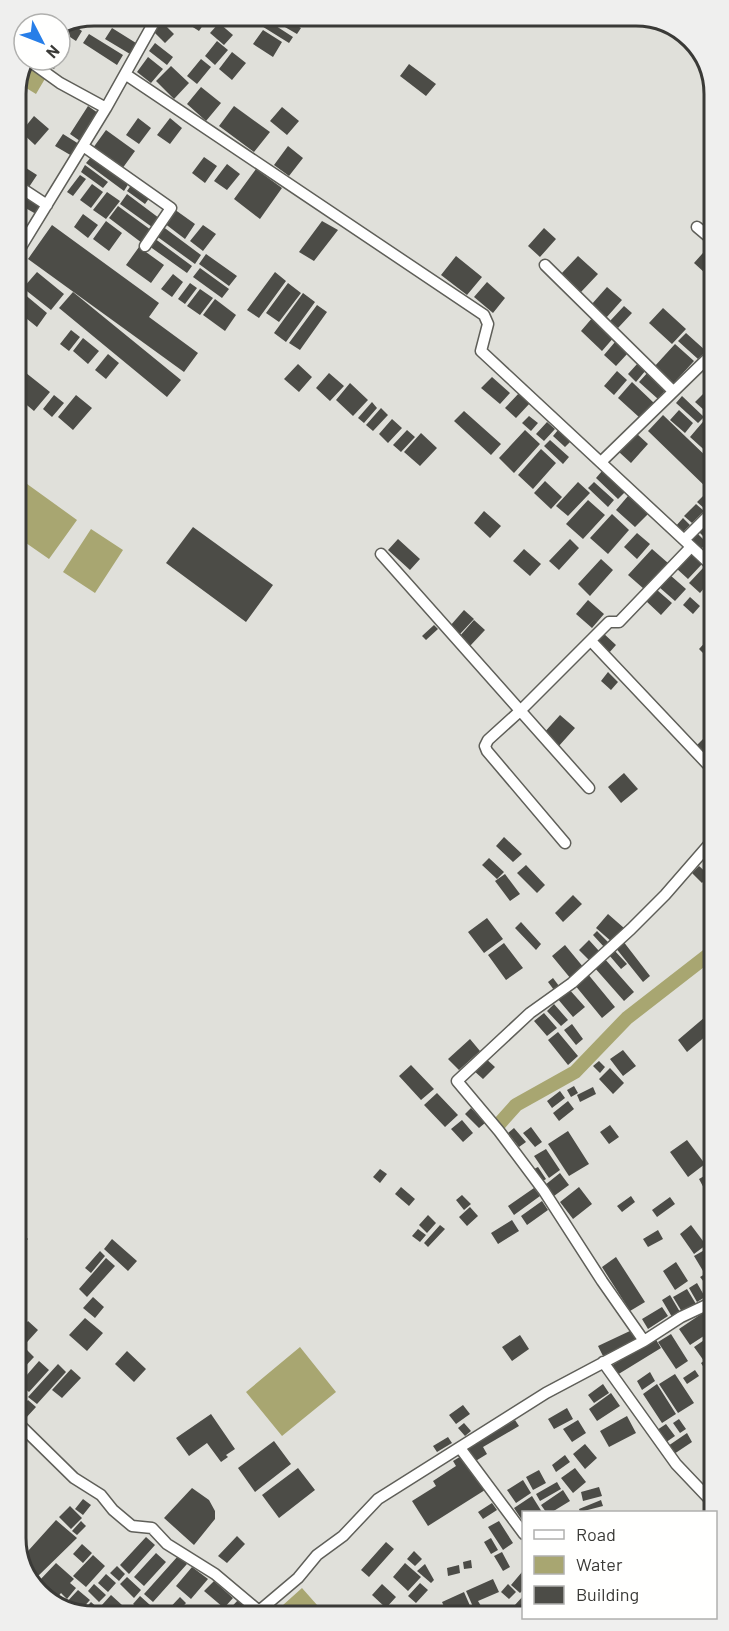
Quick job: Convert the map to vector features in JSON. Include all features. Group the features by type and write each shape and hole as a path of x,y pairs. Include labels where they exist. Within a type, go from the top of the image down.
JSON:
{"street":[{"path":"26,239 106,108 152,26"},
{"path":"45,72 106,108"},
{"path":"125,74 484,315 488,324 482,351 704,558"},
{"path":"83,146 171,208 145,246"},
{"path":"26,191 47,205"},
{"path":"697,227 704,233"},
{"path":"545,265 673,392"},
{"path":"601,462 704,362"},
{"path":"565,843 485,746 488,740 609,622 619,622 704,522"},
{"path":"381,554 590,788"},
{"path":"591,641 704,761"},
{"path":"644,1341 544,1191 499,1131 457,1081 530,1013 572,983 631,929 665,895 704,850"},
{"path":"268,1605 298,1578 317,1555 343,1536 378,1499 546,1393 704,1306"},
{"path":"603,1362 676,1464 704,1493"},
{"path":"26,1431 74,1478 101,1495 113,1510 132,1526 152,1528 166,1544 215,1574 250,1605"},
{"path":"460,1448 522,1531"}],"water":[{"path":"29,72 38,72 46,77 36,94 26,88"},
{"path":"26,483 77,520 49,559 26,543"},
{"path":"91,529 123,550 95,593 63,572"},
{"path":"300,1347 336,1392 282,1436 246,1392"},
{"path":"302,1588 317,1605 283,1605"}],"building":[{"path":"158,26 166,26 174,34 165,43 153,31"},
{"path":"191,26 202,26 199,31"},
{"path":"216,26 222,26 233,35 224,45 210,33"},
{"path":"262,26 276,26 293,37 289,43"},
{"path":"283,26 298,26 301,28 297,34"},
{"path":"77,28 82,31 76,41 72,38 72,29"},
{"path":"112,28 136,43 130,54 105,39"},
{"path":"263,30 282,42 273,57 253,44"},
{"path":"89,34 123,55 117,65 83,43"},
{"path":"217,41 228,50 215,65 205,56"},
{"path":"155,43 173,57 167,65 149,51"},
{"path":"232,52 246,63 232,80 219,69"},
{"path":"148,57 163,69 151,83 137,72"},
{"path":"201,59 211,67 197,84 187,76"},
{"path":"409,64 436,84 426,96 400,76"},
{"path":"171,66 189,83 174,99 156,81"},
{"path":"201,87 221,103 206,121 187,104"},
{"path":"88,106 98,113 80,141 70,134"},
{"path":"234,106 270,132 254,152 219,126"},
{"path":"282,107 299,121 287,135 270,121"},
{"path":"34,116 49,129 35,145 26,137 26,126"},
{"path":"138,118 151,128 139,144 126,135"},
{"path":"170,118 182,128 170,144 157,135"},
{"path":"106,130 135,151 122,169 93,148"},
{"path":"63,134 79,144 72,156 55,146"},
{"path":"288,146 303,158 289,176 274,165"},
{"path":"92,156 129,183 124,191 86,163"},
{"path":"204,157 217,166 205,183 192,173"},
{"path":"227,164 240,174 227,190 214,181"},
{"path":"85,165 108,182 103,188 81,172"},
{"path":"26,168 37,175 29,187 26,185"},
{"path":"256,169 282,188 260,219 234,199"},
{"path":"80,175 86,179 73,196 67,192"},
{"path":"92,184 103,192 91,208 80,200"},
{"path":"132,184 150,197 145,204 127,191"},
{"path":"107,192 120,201 106,219 93,210"},
{"path":"26,194 42,204 36,214 26,208"},
{"path":"127,194 159,218 152,227 120,204"},
{"path":"118,206 151,230 142,243 109,218"},
{"path":"174,209 195,224 185,239 164,223"},
{"path":"83,214 98,225 88,238 74,227"},
{"path":"106,221 122,233 109,251 93,239"},
{"path":"322,221 338,230 314,261 299,252"},
{"path":"52,225 159,303 149,317 198,353 184,372 28,259"},
{"path":"203,225 216,234 203,251 190,241"},
{"path":"162,226 201,255 195,264 155,235"},
{"path":"544,228 556,239 540,257 528,246"},
{"path":"154,238 192,266 187,273 149,246"},
{"path":"139,247 164,265 151,283 126,265"},
{"path":"704,252 704,272 694,263"},
{"path":"206,254 237,276 229,286 199,264"},
{"path":"456,256 482,277 467,295 441,275"},
{"path":"578,256 598,274 581,292 561,274"},
{"path":"200,268 229,289 222,298 193,277"},
{"path":"37,272 64,294 51,310 26,290 26,285"},
{"path":"275,272 286,281 259,318 247,310"},
{"path":"173,274 183,282 172,297 161,289"},
{"path":"487,282 505,298 493,313 474,297"},
{"path":"190,283 197,288 185,304 178,299"},
{"path":"288,283 301,293 279,322 266,313"},
{"path":"607,287 622,300 606,318 591,305"},
{"path":"200,289 213,298 200,315 187,306"},
{"path":"73,292 181,380 167,397 59,308"},
{"path":"303,293 315,302 286,342 274,333"},
{"path":"26,296 47,313 37,327 26,318"},
{"path":"215,299 236,315 225,331 203,315"},
{"path":"317,305 327,312 300,350 289,343"},
{"path":"624,306 632,313 618,328 610,321"},
{"path":"663,308 686,329 672,344 649,323"},
{"path":"593,317 615,336 602,351 581,331"},
{"path":"71,330 80,337 69,351 60,344"},
{"path":"686,333 704,349 704,353 698,359 678,341"},
{"path":"83,338 99,351 88,364 73,351"},
{"path":"615,342 628,353 616,366 604,355"},
{"path":"675,344 694,361 673,384 654,367"},
{"path":"108,354 119,363 106,379 95,370"},
{"path":"638,363 646,370 636,382 628,374"},
{"path":"298,364 312,377 299,392 284,379"},
{"path":"617,371 627,380 614,395 604,386"},
{"path":"649,371 667,388 658,399 639,382"},
{"path":"26,373 50,392 34,411 26,404"},
{"path":"329,373 344,386 330,401 316,388"},
{"path":"492,377 510,393 500,404 481,388"},
{"path":"632,382 654,403 640,418 618,398"},
{"path":"350,383 368,400 353,416 336,400"},
{"path":"520,392 531,402 516,418 505,408"},
{"path":"704,393 704,410 695,402"},
{"path":"54,395 64,403 52,417 43,409"},
{"path":"76,395 92,408 73,430 58,417"},
{"path":"682,396 704,417 698,423 676,403"},
{"path":"372,402 377,408 364,423 358,418"},
{"path":"381,408 388,415 373,431 366,425"},
{"path":"679,410 693,423 685,433 670,420"},
{"path":"464,411 501,444 491,455 454,421"},
{"path":"663,415 704,454 704,485 648,431"},
{"path":"529,416 538,423 531,431 522,423"},
{"path":"392,419 402,428 388,443 379,434"},
{"path":"704,421 704,450 690,437"},
{"path":"547,422 555,429 544,441 536,434"},
{"path":"407,430 415,437 401,452 393,445"},
{"path":"525,430 540,444 514,473 499,458"},
{"path":"558,430 571,441 565,447 553,436"},
{"path":"421,433 437,448 420,466 404,452"},
{"path":"636,433 648,444 631,463 619,452"},
{"path":"550,440 569,457 563,464 544,446"},
{"path":"541,449 556,463 533,489 518,475"},
{"path":"602,471 625,492 618,499 596,478"},
{"path":"545,481 562,497 551,509 534,493"},
{"path":"578,482 590,493 568,516 556,506"},
{"path":"594,482 614,500 608,507 588,488"},
{"path":"704,495 704,508 697,502"},
{"path":"628,496 648,514 635,527 616,510"},
{"path":"588,500 605,515 583,539 566,524"},
{"path":"696,504 704,511 692,523 684,516"},
{"path":"484,511 501,526 490,538 474,523"},
{"path":"612,514 629,530 608,554 590,538"},
{"path":"683,518 690,525 682,533 675,527"},
{"path":"704,523 704,537 697,530"},
{"path":"193,527 273,585 246,622 166,563"},
{"path":"695,531 704,540 704,546 701,549 689,538"},
{"path":"637,533 650,544 637,559 624,547"},
{"path":"398,539 420,559 410,570 388,550"},
{"path":"570,539 579,548 559,570 549,561"},
{"path":"524,549 541,564 530,576 513,561"},
{"path":"652,549 668,563 644,589 628,575"},
{"path":"691,552 703,563 688,579 676,568"},
{"path":"601,559 613,570 590,596 578,584"},
{"path":"704,567 704,588 700,593 689,583"},
{"path":"670,575 686,589 675,601 659,587"},
{"path":"657,590 672,603 661,615 646,601"},
{"path":"690,597 700,606 693,614 683,605"},
{"path":"588,600 604,614 592,628 576,614"},
{"path":"464,610 474,619 460,634 450,626"},
{"path":"474,620 485,630 470,646 459,637"},
{"path":"434,625 438,629 426,640 422,636"},
{"path":"602,632 616,645 608,654 594,641"},
{"path":"704,644 704,654 699,649"},
{"path":"608,672 618,682 611,690 601,681"},
{"path":"560,715 575,728 558,747 543,734"},
{"path":"703,739 704,753 696,746"},
{"path":"624,773 638,789 621,803 608,787"},
{"path":"504,837 522,854 513,862 496,846"},
{"path":"489,858 504,872 497,879 482,865"},
{"path":"526,865 545,885 537,893 517,873"},
{"path":"699,866 704,870 704,881 702,883 692,873"},
{"path":"505,874 520,894 510,901 495,881"},
{"path":"573,895 582,904 563,922 555,913"},
{"path":"608,914 624,928 612,942 596,928"},
{"path":"487,918 503,939 484,953 468,932"},
{"path":"521,922 541,944 536,950 515,928"},
{"path":"597,931 610,944 605,948 593,935"},
{"path":"589,940 599,951 589,960 579,950"},
{"path":"623,941 650,976 643,982 615,947"},
{"path":"504,943 523,968 506,980 488,955"},
{"path":"565,945 584,968 571,979 552,956"},
{"path":"614,950 627,964 621,969 609,955"},
{"path":"604,958 634,992 624,1001 594,967"},
{"path":"587,973 615,1007 602,1018 574,984"},
{"path":"553,978 559,986 554,990 548,982"},
{"path":"568,988 585,1007 573,1017 557,998"},
{"path":"554,1004 568,1020 561,1026 547,1011"},
{"path":"544,1013 557,1028 547,1036 534,1021"},
{"path":"704,1018 704,1038 687,1052 678,1040"},
{"path":"572,1024 583,1039 576,1045 564,1030"},
{"path":"558,1032 578,1056 568,1065 548,1040"},
{"path":"470,1039 480,1051 459,1070 448,1059"},
{"path":"623,1050 636,1066 623,1076 610,1059"},
{"path":"484,1057 495,1067 483,1079 473,1070"},
{"path":"599,1061 605,1067 600,1073 593,1066"},
{"path":"411,1065 434,1089 421,1100 399,1076"},
{"path":"610,1068 624,1083 613,1094 599,1079"},
{"path":"574,1086 578,1093 571,1097 567,1090"},
{"path":"593,1087 596,1094 580,1102 577,1095"},
{"path":"560,1091 565,1098 552,1108 547,1101"},
{"path":"437,1093 458,1115 445,1127 424,1105"},
{"path":"568,1101 574,1109 559,1121 553,1113"},
{"path":"471,1108 485,1123 479,1128 465,1114"},
{"path":"462,1120 473,1133 463,1142 451,1129"},
{"path":"610,1125 619,1137 609,1144 600,1132"},
{"path":"531,1127 542,1142 535,1147 523,1133"},
{"path":"514,1128 526,1142 519,1147 508,1133"},
{"path":"568,1131 589,1164 569,1176 548,1144"},
{"path":"687,1140 704,1165 688,1177 670,1152"},
{"path":"546,1149 560,1170 549,1178 534,1156"},
{"path":"538,1167 546,1179 543,1181 534,1169"},
{"path":"380,1169 387,1174 380,1183 373,1177"},
{"path":"560,1173 569,1185 554,1196 545,1185"},
{"path":"704,1176 704,1188 699,1179"},
{"path":"401,1187 415,1199 409,1206 395,1194"},
{"path":"579,1187 592,1204 573,1219 560,1202"},
{"path":"534,1188 540,1196 514,1215 508,1206"},
{"path":"462,1195 471,1204 464,1210 456,1200"},
{"path":"631,1196 635,1202 622,1212 617,1206"},
{"path":"670,1197 675,1204 657,1217 652,1210"},
{"path":"542,1201 548,1210 527,1225 521,1216"},
{"path":"470,1207 478,1216 467,1226 459,1217"},
{"path":"428,1215 436,1223 427,1233 419,1225"},
{"path":"512,1220 519,1231 498,1244 491,1233"},
{"path":"440,1225 445,1229 428,1247 424,1243"},
{"path":"691,1225 704,1242 704,1246 694,1254 680,1234"},
{"path":"418,1229 426,1235 420,1242 412,1236"},
{"path":"658,1230 663,1239 648,1247 643,1239"},
{"path":"112,1239 137,1261 128,1271 104,1249"},
{"path":"704,1250 704,1270 703,1271 694,1256"},
{"path":"100,1251 105,1256 91,1273 85,1268"},
{"path":"616,1257 645,1302 630,1311 602,1267"},
{"path":"106,1258 115,1266 87,1297 79,1289"},
{"path":"676,1262 688,1281 675,1290 663,1271"},
{"path":"697,1283 704,1298 697,1302 689,1288"},
{"path":"687,1289 696,1304 682,1312 673,1297"},
{"path":"670,1295 680,1312 672,1317 662,1300"},
{"path":"93,1297 104,1307 95,1318 83,1308"},
{"path":"662,1307 668,1316 648,1329 642,1319"},
{"path":"704,1312 704,1336 690,1345 679,1329"},
{"path":"85,1318 103,1333 87,1351 69,1335"},
{"path":"28,1321 38,1330 26,1343"},
{"path":"632,1330 636,1340 603,1356 598,1346"},
{"path":"671,1334 688,1361 676,1369 658,1342"},
{"path":"520,1335 529,1349 512,1361 502,1347"},
{"path":"655,1338 661,1348 617,1375 611,1366"},
{"path":"704,1340 704,1361 694,1347"},
{"path":"26,1351 34,1357 26,1366"},
{"path":"127,1351 146,1369 134,1382 115,1364"},
{"path":"39,1361 49,1370 29,1392 26,1390 26,1376"},
{"path":"58,1364 66,1372 37,1404 28,1397"},
{"path":"71,1369 81,1378 62,1398 52,1390"},
{"path":"695,1370 699,1376 687,1384 683,1378"},
{"path":"650,1372 655,1381 642,1390 637,1381"},
{"path":"675,1374 694,1403 678,1413 659,1384"},
{"path":"603,1384 609,1393 594,1403 588,1395"},
{"path":"657,1384 676,1414 662,1423 643,1394"},
{"path":"611,1393 620,1406 597,1421 589,1409"},
{"path":"28,1400 36,1407 26,1418"},
{"path":"463,1405 470,1414 456,1424 449,1415"},
{"path":"567,1408 573,1419 554,1429 548,1419"},
{"path":"211,1414 235,1449 221,1462 207,1443 189,1456 176,1438"},
{"path":"627,1416 636,1433 609,1447 600,1431"},
{"path":"679,1419 686,1429 680,1433 673,1423"},
{"path":"515,1420 519,1426 483,1447 487,1454 474,1462 467,1449"},
{"path":"578,1420 586,1433 572,1442 563,1429"},
{"path":"464,1423 471,1431 465,1436 458,1428"},
{"path":"666,1424 675,1436 665,1443 657,1430"},
{"path":"687,1433 692,1442 674,1454 668,1446"},
{"path":"448,1437 452,1443 437,1452 433,1446"},
{"path":"274,1441 291,1464 255,1492 238,1468"},
{"path":"585,1444 597,1458 585,1469 573,1454"},
{"path":"463,1455 485,1490 428,1526 412,1501 436,1486 433,1481 456,1466 453,1461"},
{"path":"565,1455 570,1462 556,1472 552,1465"},
{"path":"298,1468 315,1490 279,1518 262,1495"},
{"path":"575,1468 586,1482 573,1493 561,1478"},
{"path":"539,1470 546,1483 533,1490 526,1477"},
{"path":"523,1480 531,1493 516,1503 507,1490"},
{"path":"557,1482 561,1489 540,1501 536,1494"},
{"path":"599,1487 602,1496 583,1501 581,1492"},
{"path":"192,1488 209,1500 215,1511 215,1519 194,1545 164,1518"},
{"path":"563,1490 570,1501 554,1511 545,1511 541,1505"},
{"path":"532,1496 541,1511 522,1511 522,1520 514,1508"},
{"path":"83,1499 91,1505 83,1515 75,1509"},
{"path":"601,1500 603,1506 584,1511 579,1509"},
{"path":"492,1503 497,1510 483,1519 478,1512"},
{"path":"70,1506 82,1518 71,1529 59,1517"},
{"path":"56,1520 77,1538 38,1576 27,1552"},
{"path":"81,1521 86,1526 77,1535 72,1531"},
{"path":"499,1521 513,1543 503,1550 488,1527"},
{"path":"237,1536 245,1544 227,1563 218,1556"},
{"path":"146,1537 155,1545 129,1574 120,1565"},
{"path":"491,1538 498,1550 491,1554 484,1542"},
{"path":"386,1542 394,1549 369,1577 361,1570"},
{"path":"82,1544 92,1553 83,1563 73,1554"},
{"path":"414,1551 422,1559 415,1566 407,1559"},
{"path":"502,1552 510,1567 503,1571 494,1556"},
{"path":"156,1553 166,1562 144,1586 134,1577"},
{"path":"93,1555 105,1566 86,1587 73,1576"},
{"path":"178,1556 187,1564 153,1602 144,1594"},
{"path":"471,1560 472,1568 464,1569 463,1562"},
{"path":"56,1563 74,1579 70,1583 76,1588 67,1599 61,1593 59,1596 45,1586 40,1580"},
{"path":"405,1563 421,1577 408,1591 393,1577"},
{"path":"425,1564 434,1580 431,1583 417,1571"},
{"path":"459,1565 460,1573 448,1576 447,1568"},
{"path":"117,1566 125,1574 119,1581 110,1573"},
{"path":"192,1567 208,1579 191,1599 176,1586"},
{"path":"522,1572 522,1591 520,1593 511,1585"},
{"path":"106,1574 116,1583 108,1592 98,1583"},
{"path":"127,1577 141,1590 134,1598 120,1584"},
{"path":"493,1579 499,1592 478,1601 481,1606 473,1606 466,1591"},
{"path":"214,1581 233,1598 226,1605 221,1605 204,1591"},
{"path":"420,1583 428,1590 416,1603 408,1596"},
{"path":"94,1584 106,1595 99,1602 88,1591"},
{"path":"382,1584 396,1597 388,1606 383,1606 372,1595"},
{"path":"508,1584 516,1592 509,1599 501,1592"},
{"path":"78,1590 90,1600 86,1605 68,1600"},
{"path":"464,1592 470,1606 444,1606 442,1602"},
{"path":"111,1595 122,1605 122,1605 102,1605"},
{"path":"140,1596 150,1605 134,1605"},
{"path":"180,1597 186,1603 184,1605 172,1605"},
{"path":"522,1597 522,1606 514,1606"},
{"path":"238,1600 244,1605 233,1605"}],"waterway":[{"path":"500,1123 516,1105 575,1072 627,1018 704,958"}]}
